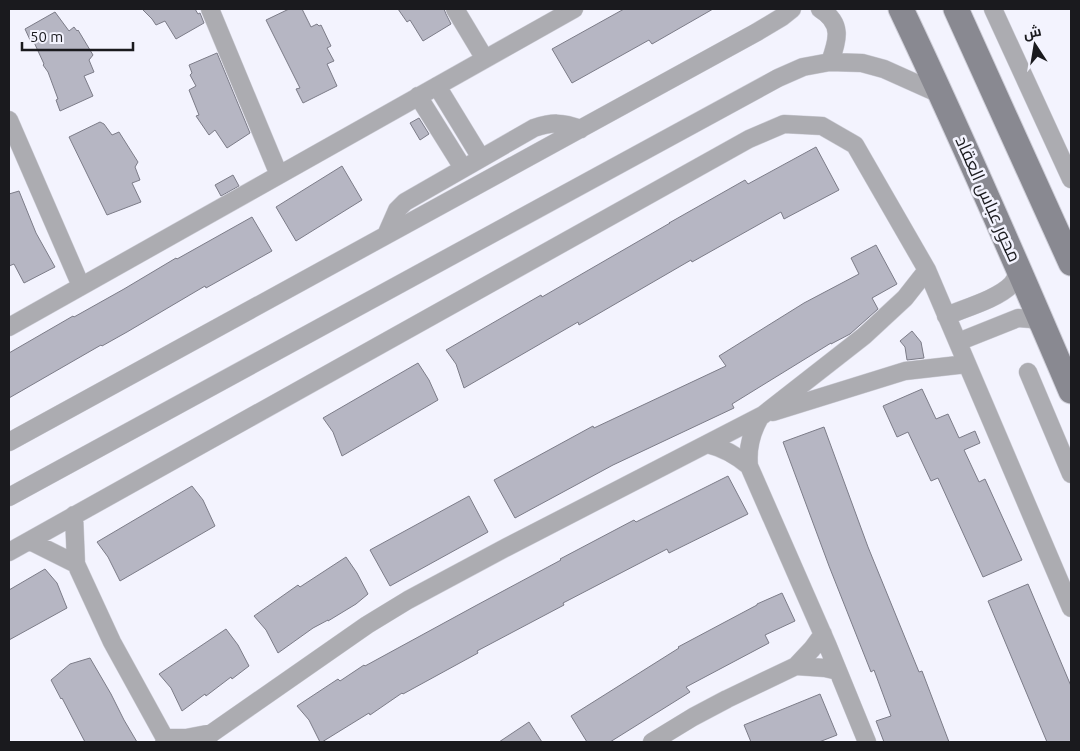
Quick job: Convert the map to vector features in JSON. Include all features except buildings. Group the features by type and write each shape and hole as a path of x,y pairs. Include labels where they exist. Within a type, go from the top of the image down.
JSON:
{"main road":[{"name":"محور عباس العقاد","path":"901,9 942,94 1071,391"},
{"path":"956,9 1071,263"}],"street":[{"path":"210,9 279,175"},
{"path":"456,9 486,59"},
{"path":"9,326 574,9"},
{"path":"9,442 757,32 792,9"},
{"path":"820,9 828,14 835,25 837,38 830,62"},
{"path":"993,9 1071,180"},
{"path":"9,497 778,78 803,67 830,62 862,63 884,69 942,94"},
{"path":"437,86 481,158"},
{"path":"418,96 463,168"},
{"path":"9,120 81,286"},
{"path":"386,235 397,210 405,202 534,128 546,124 560,123 581,129"},
{"path":"9,552 748,139 784,124 822,126 855,145 928,270 1071,608"},
{"path":"867,742 749,466 748,457 751,437 755,426 762,416 864,336 905,298 928,270"},
{"path":"946,316 1002,292 1012,284 1020,270"},
{"path":"958,342 1018,318 1031,319 1042,323"},
{"path":"74,515 76,564 112,642 165,740 208,738 367,625 408,600 507,546 762,416 905,371 967,364"},
{"path":"1028,372 1071,474"},
{"path":"707,444 717,446 734,454 749,466"},
{"path":"30,541 76,564"},
{"path":"652,742 727,699 796,666 812,649 822,634"},
{"path":"796,666 825,668 838,672"}]}
